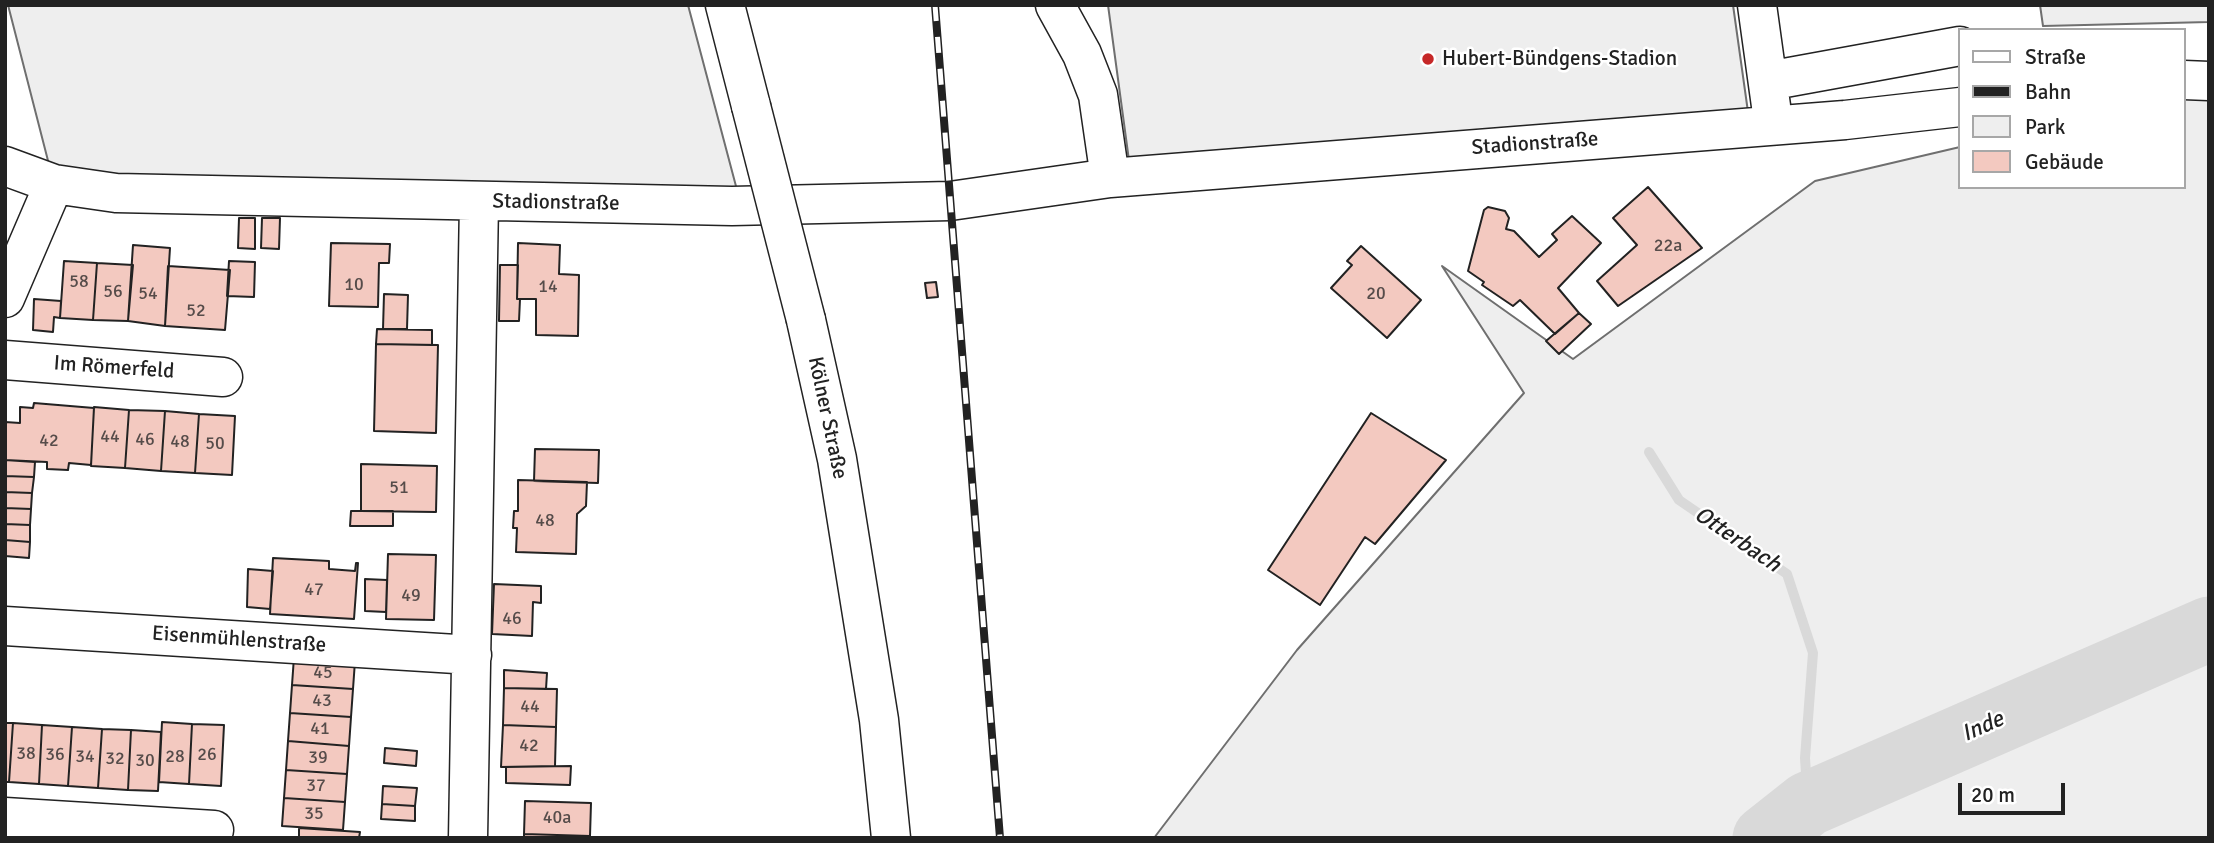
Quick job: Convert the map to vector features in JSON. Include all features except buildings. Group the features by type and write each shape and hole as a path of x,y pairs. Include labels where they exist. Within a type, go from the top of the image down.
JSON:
{"street":[{"name":"Kölner Straße","path":"725,5 806,320 840,472 879,720 891,838"},
{"path":"1055,5 1082,54 1098,95 1110,178"},
{"path":"1757,5 1773,126"},
{"path":"1768,81 1958,46"},
{"path":"2186,80 2209,81"},
{"name":"Stadionstraße","path":"5,166 54,184 116,193 733,206 950,201 1110,178 1773,126 1958,107"},
{"path":"5,298 54,184"},
{"path":"468,838 478,202"},
{"name":"Im Römerfeld","path":"5,360 223,377"},
{"name":"Eisenmühlenstraße","path":"5,626 472,654"},
{"path":"5,817 214,830"}],"green space":[{"path":"8,5 688,5 737,190 54,184"},
{"name":"Hubert-Bündgens-Stadion","path":"1108,5 1733,5 1748,112 1130,168"},
{"path":"2040,5 2209,5 2209,22 2043,26"},
{"path":"2209,94 2209,838 1154,838 1297,650 1524,393 1442,266 1573,359 1815,181 1958,147 1958,189 2186,189 2186,96"}],"waterway":[{"name":"Otterbach","path":"1649,452 1679,500 1787,574 1813,653 1805,758 1808,804"},
{"name":"Inde","path":"1765,838 1808,804 2209,629"}],"railway":[{"path":"935,5 1000,838"}],"place":[{"name":"Hubert-Bündgens-Stadion","path":"1428,59"}]}
